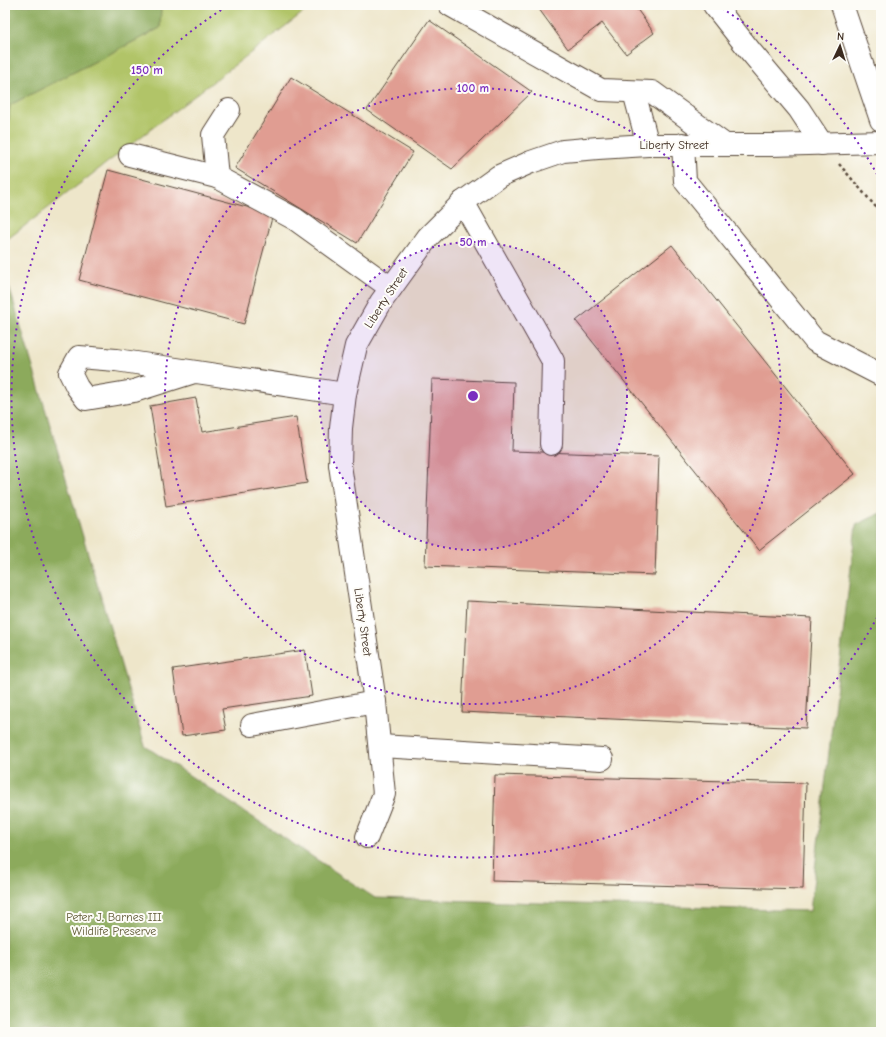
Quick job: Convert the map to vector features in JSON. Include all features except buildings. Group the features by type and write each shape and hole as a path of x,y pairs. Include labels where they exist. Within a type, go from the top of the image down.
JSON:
{"street":[{"path":"450,5 601,90 652,92 726,145"},
{"path":"714,5 750,52 799,109 822,144"},
{"path":"842,5 881,120"},
{"path":"634,92 648,145"},
{"path":"217,178 213,135 229,110"},
{"name":"Liberty Street","path":"367,837 384,794 375,702 340,465 341,428 345,394 356,346 391,288 428,237 463,202 498,176 531,162 563,151 683,144 726,145 881,142"},
{"path":"683,144 685,182 815,341 881,375"},
{"path":"130,155 217,178 295,219 391,288"},
{"path":"463,202 553,361 551,444"},
{"path":"194,372 134,391 86,399 77,387 70,373 79,358 116,360 345,394"},
{"path":"252,725 375,702"},
{"path":"380,746 602,759"}],"path":[{"path":"822,144 881,213"}],"green space":[{"path":"5,5 161,5 160,28 10,105 5,158"},
{"path":"161,5 313,5 5,241 5,158 10,105 160,28"},
{"name":"Peter J. Barnes III Wildlife Preserve","path":"5,273 145,746 375,898 810,911 856,525 881,513 881,1032 5,1032"}]}
